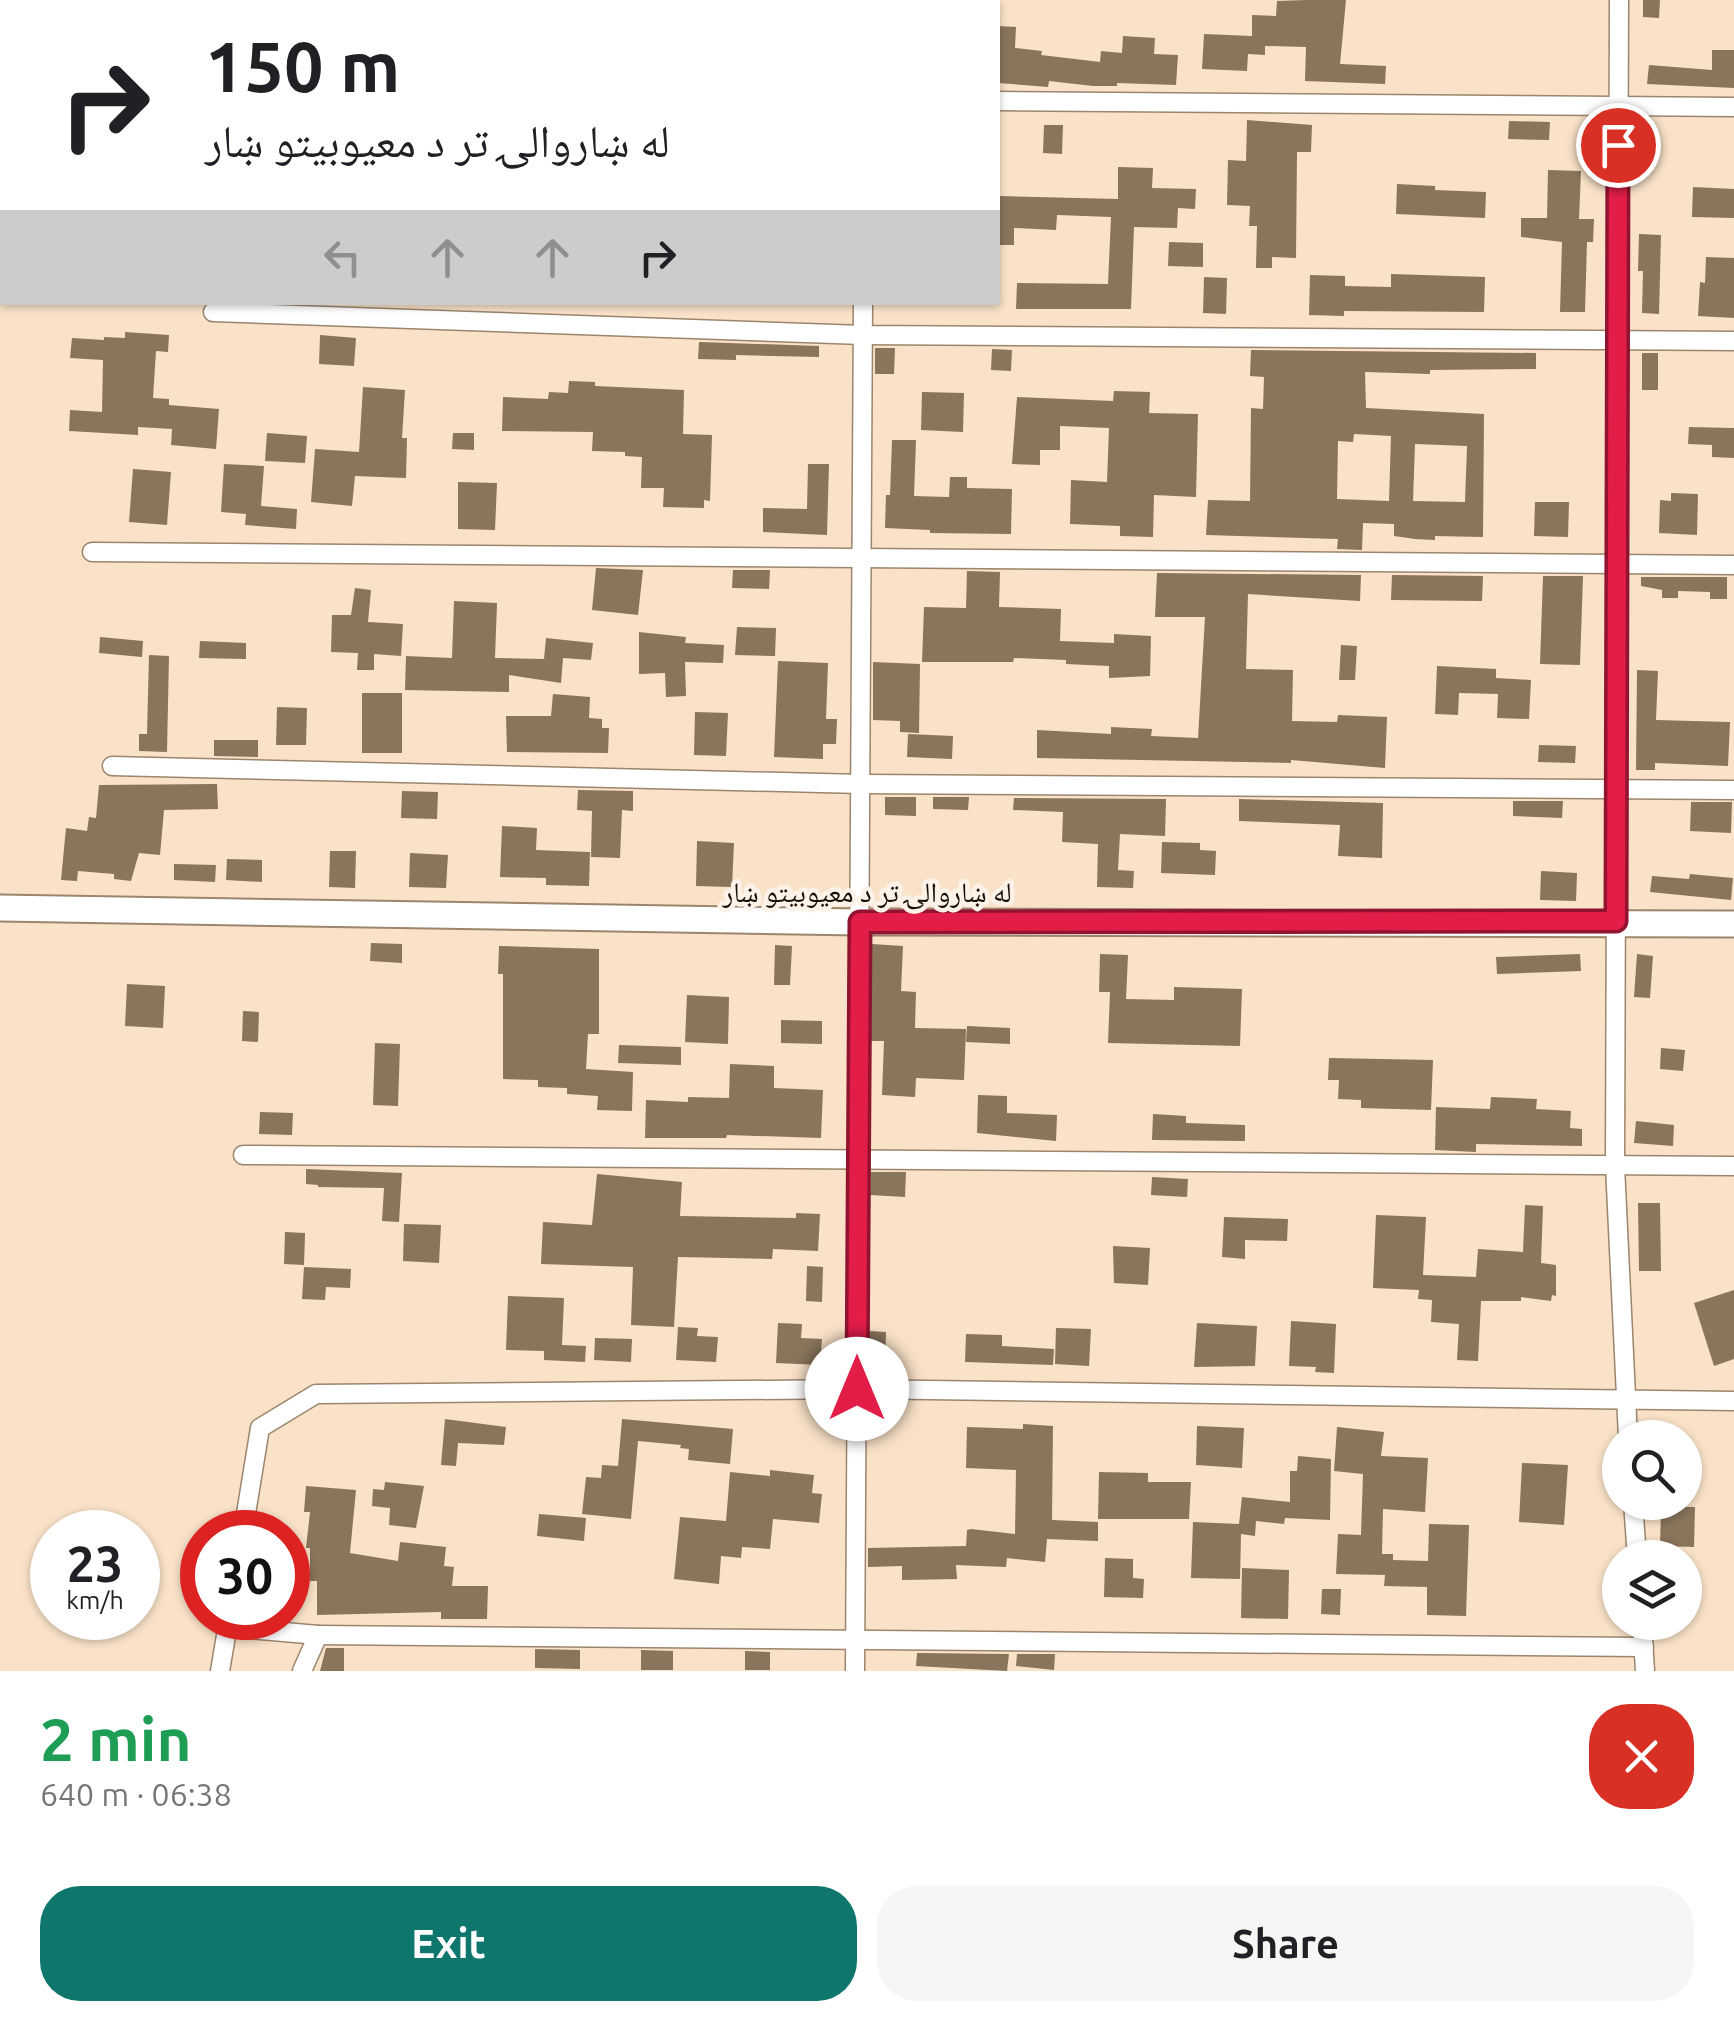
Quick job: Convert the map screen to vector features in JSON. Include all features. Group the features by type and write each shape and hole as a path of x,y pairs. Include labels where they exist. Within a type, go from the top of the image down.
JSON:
{"street":[{"path":"1619,0 1615,1166 1627,1420"},
{"path":"1000,101 1734,107"},
{"path":"856,1671 864,305"},
{"path":"213,312 863,334 1734,342"},
{"path":"92,552 1734,565"},
{"path":"112,766 861,784 1734,790"},
{"name":"له ښاروالۍ تر د معیوبیتو ښار","path":"0,908 860,922 1734,924"},
{"path":"243,1155 1734,1166"},
{"path":"246,1510 260,1428 316,1394 857,1389 1734,1401"},
{"path":"310,1634 1644,1647"},
{"path":"302,1671 318,1635"},
{"path":"220,1671 225,1640"},
{"path":"1643,1640 1645,1671"}],"building":[{"path":"1346,0 1340,64 1386,66 1385,84 1305,81 1306,47 1265,46 1265,55 1248,54 1247,71 1202,69 1204,34 1252,36 1252,15 1276,16 1277,1"},
{"path":"1643,0 1660,0 1659,18 1643,17"},
{"path":"1000,26 1016,27 1015,48 1042,51 1041,55 1100,62 1101,51 1122,53 1123,36 1155,38 1154,54 1178,55 1176,85 1093,86 1049,81 1048,87 1000,83"},
{"path":"1712,50 1734,50 1734,88 1647,84 1649,65 1712,70"},
{"path":"1247,120 1312,125 1311,152 1297,152 1296,258 1272,257 1272,268 1256,268 1257,226 1249,226 1250,206 1227,205 1228,160 1246,161"},
{"path":"1509,121 1550,122 1549,140 1508,139"},
{"path":"1044,125 1063,125 1062,154 1043,153"},
{"path":"1118,167 1153,168 1152,188 1196,189 1195,209 1178,208 1177,228 1134,227 1131,309 1016,309 1017,283 1108,284 1111,217 1057,215 1056,230 1014,228 1014,245 1000,245 1000,196 1118,199"},
{"path":"1548,170 1581,171 1579,219 1594,219 1593,242 1587,242 1585,312 1560,312 1562,242 1521,237 1521,218 1547,218"},
{"path":"1397,184 1486,192 1485,218 1396,214"},
{"path":"1693,187 1734,189 1734,218 1692,217"},
{"path":"1639,234 1661,235 1659,314 1642,313"},
{"path":"1169,242 1203,243 1203,267 1168,266"},
{"path":"1706,257 1734,258 1734,318 1698,316"},
{"path":"1391,274 1485,277 1484,312 1344,311 1344,316 1309,315 1310,275 1345,276 1345,286 1391,287"},
{"path":"1204,277 1227,278 1226,314 1203,313"},
{"path":"125,332 169,335 168,352 156,351 153,398 169,399 169,405 219,409 216,449 171,445 172,429 138,427 138,435 69,431 70,410 102,412 103,360 70,358 72,338 125,338"},
{"path":"320,335 356,338 354,366 319,364"},
{"path":"699,342 819,346 819,357 736,355 736,360 698,359"},
{"path":"875,348 895,348 894,374 875,374"},
{"path":"992,349 1012,350 1011,371 991,370"},
{"path":"1251,350 1536,353 1536,369 1430,370 1430,374 1365,372 1366,408 1484,414 1483,537 1415,539 1394,536 1394,524 1363,523 1362,550 1337,549 1338,539 1206,535 1208,500 1250,501 1251,408 1263,409 1264,377 1250,376","holes":["1354,434 1391,436 1389,501 1337,499 1338,441 1353,442","1415,444 1467,446 1465,502 1413,501"]},
{"path":"1642,353 1658,353 1658,390 1642,390"},
{"path":"569,381 684,390 683,434 712,435 710,501 704,500 704,508 663,507 664,488 641,488 642,457 592,451 593,432 502,431 503,397 548,399 549,392 568,393"},
{"path":"363,387 405,390 402,438 407,438 406,478 355,476 352,506 311,502 315,449 359,452"},
{"path":"1114,391 1150,392 1149,413 1198,414 1196,497 1154,495 1153,537 1120,536 1120,526 1070,524 1071,480 1107,482 1109,428 1060,426 1060,450 1040,450 1040,465 1012,464 1017,397 1113,401"},
{"path":"922,392 964,393 963,432 921,430"},
{"path":"1689,427 1734,428 1734,458 1712,457 1712,445 1688,444"},
{"path":"267,433 307,436 305,463 265,461"},
{"path":"453,433 474,433 474,450 452,449"},
{"path":"892,440 916,440 914,496 949,497 950,477 967,477 967,488 1012,489 1011,534 885,528"},
{"path":"224,464 264,466 261,506 297,509 296,529 245,525 246,514 221,512"},
{"path":"808,464 829,464 827,535 763,532 763,508 807,509"},
{"path":"133,469 171,472 167,525 129,522"},
{"path":"458,482 497,483 495,530 458,529"},
{"path":"1671,493 1698,494 1697,535 1659,533 1660,500 1671,501"},
{"path":"1535,502 1569,502 1568,537 1534,536"},
{"path":"596,568 643,570 638,615 592,610"},
{"path":"733,570 770,570 769,589 732,588"},
{"path":"967,571 1000,572 999,607 1061,609 1060,641 1114,643 1114,634 1151,636 1150,676 1109,678 1109,666 1066,664 1066,660 922,662 924,607 966,608"},
{"path":"1157,573 1361,575 1360,601 1248,594 1246,669 1293,670 1292,721 1337,722 1338,715 1387,717 1385,768 1291,760 1037,758 1037,730 1111,734 1111,727 1152,729 1151,736 1198,738 1205,617 1155,617"},
{"path":"1392,575 1483,576 1482,601 1391,600"},
{"path":"1543,576 1583,576 1580,665 1540,664"},
{"path":"1641,577 1727,577 1727,599 1710,599 1710,592 1678,591 1678,598 1662,598 1662,590 1641,586"},
{"path":"355,588 371,590 368,622 403,624 401,656 374,654 374,670 357,670 358,653 331,652 332,615 351,615"},
{"path":"454,601 497,603 495,658 544,659 546,638 593,643 591,660 563,658 561,683 509,675 509,692 405,690 406,656 452,658"},
{"path":"737,627 776,628 775,656 735,655"},
{"path":"639,632 686,637 685,643 724,645 723,663 685,662 686,696 666,697 665,673 639,674"},
{"path":"100,637 143,641 142,657 99,653"},
{"path":"200,641 246,643 246,659 199,658"},
{"path":"1341,645 1357,646 1355,680 1339,680"},
{"path":"149,655 169,656 167,752 139,751 139,734 147,734"},
{"path":"778,661 828,663 826,719 837,719 836,744 823,744 823,759 774,757"},
{"path":"873,662 920,664 919,733 900,732 900,721 873,720"},
{"path":"1437,666 1496,669 1496,678 1531,680 1529,719 1497,718 1498,694 1459,693 1458,715 1435,714"},
{"path":"1637,670 1658,671 1656,720 1730,722 1728,766 1655,763 1655,770 1636,770"},
{"path":"362,693 402,693 402,753 362,753"},
{"path":"553,694 590,697 589,718 602,719 602,728 609,728 608,753 507,752 506,716 551,716"},
{"path":"277,707 307,708 306,745 276,745"},
{"path":"695,712 728,713 726,756 694,755"},
{"path":"908,734 953,736 952,759 907,757"},
{"path":"214,740 258,740 258,757 214,756"},
{"path":"1539,745 1576,746 1575,763 1538,762"},
{"path":"217,784 218,809 164,810 160,855 139,853 131,881 114,879 114,874 78,871 77,881 61,880 66,828 87,831 89,817 96,818 99,785"},
{"path":"578,790 633,791 633,811 622,810 620,858 591,857 592,811 577,810"},
{"path":"402,791 438,792 437,819 401,818"},
{"path":"885,797 916,797 916,816 885,815"},
{"path":"933,797 969,797 968,810 933,809"},
{"path":"1014,798 1166,799 1165,836 1120,834 1118,870 1134,871 1133,888 1097,887 1098,844 1062,842 1063,812 1013,810"},
{"path":"1239,799 1383,803 1382,858 1338,856 1340,825 1239,821"},
{"path":"1513,801 1563,801 1562,818 1513,816"},
{"path":"1691,802 1732,802 1731,833 1690,831"},
{"path":"502,826 537,828 536,850 590,852 589,886 546,885 546,878 500,877"},
{"path":"697,841 734,843 732,887 696,886"},
{"path":"1162,842 1200,843 1200,850 1216,851 1215,875 1161,873"},
{"path":"330,851 356,851 355,888 329,887"},
{"path":"410,853 448,855 446,888 409,887"},
{"path":"227,859 262,860 262,882 226,880"},
{"path":"174,864 216,865 215,882 174,880"},
{"path":"1541,871 1577,873 1576,901 1540,900"},
{"path":"1690,874 1733,878 1731,900 1650,892 1652,876 1689,879"},
{"path":"371,943 402,944 402,963 370,961"},
{"path":"872,944 903,946 901,991 916,992 915,1028 966,1029 964,1080 916,1078 915,1097 882,1095 884,1041 871,1041"},
{"path":"775,945 792,946 790,985 774,985"},
{"path":"499,946 599,949 599,1034 588,1034 586,1069 633,1072 632,1111 597,1110 598,1096 567,1094 567,1088 538,1087 538,1080 503,1079 503,974 498,974"},
{"path":"1100,954 1128,955 1126,999 1174,1000 1174,987 1242,989 1240,1046 1108,1043 1110,992 1099,992"},
{"path":"1580,954 1581,971 1497,974 1496,957"},
{"path":"1637,954 1653,956 1650,998 1634,997"},
{"path":"127,984 165,986 163,1028 125,1026"},
{"path":"687,995 729,997 728,1044 685,1042"},
{"path":"243,1011 259,1012 258,1042 242,1041"},
{"path":"781,1020 822,1021 822,1044 781,1043"},
{"path":"967,1026 1010,1028 1010,1044 966,1042"},
{"path":"375,1043 400,1044 398,1106 373,1105"},
{"path":"619,1045 681,1047 681,1065 618,1063"},
{"path":"1661,1048 1685,1050 1683,1071 1660,1069"},
{"path":"1329,1058 1433,1060 1431,1110 1361,1108 1361,1100 1338,1099 1339,1080 1328,1080"},
{"path":"730,1064 774,1066 774,1088 823,1090 821,1138 645,1138 646,1100 688,1102 688,1097 729,1098"},
{"path":"978,1095 1007,1096 1007,1113 1057,1115 1056,1141 977,1133"},
{"path":"1491,1097 1537,1099 1536,1109 1571,1111 1570,1128 1582,1129 1582,1146 1476,1144 1476,1152 1435,1150 1436,1107 1490,1109"},
{"path":"260,1112 293,1113 292,1135 259,1134"},
{"path":"1153,1114 1186,1116 1186,1123 1245,1125 1245,1141 1152,1140"},
{"path":"1636,1121 1674,1125 1673,1146 1634,1143"},
{"path":"306,1169 402,1173 399,1222 382,1221 384,1188 318,1187 306,1184"},
{"path":"871,1172 906,1172 905,1197 870,1195"},
{"path":"597,1174 682,1182 680,1216 796,1218 796,1213 820,1214 818,1251 773,1249 772,1259 678,1257 674,1327 631,1325 633,1267 541,1264 543,1222 592,1225"},
{"path":"1152,1177 1188,1179 1187,1197 1151,1195"},
{"path":"1638,1203 1660,1203 1661,1271 1639,1271"},
{"path":"1525,1205 1543,1206 1541,1263 1556,1265 1556,1296 1552,1295 1551,1301 1521,1297 1521,1301 1481,1301 1478,1361 1457,1360 1459,1324 1431,1322 1432,1300 1418,1299 1419,1290 1373,1288 1376,1215 1426,1217 1423,1275 1476,1277 1478,1249 1523,1252"},
{"path":"1224,1217 1288,1219 1287,1241 1245,1240 1245,1259 1222,1257"},
{"path":"404,1224 441,1225 439,1263 403,1261"},
{"path":"285,1232 305,1233 304,1265 284,1264"},
{"path":"1113,1246 1150,1248 1148,1285 1114,1283"},
{"path":"807,1266 823,1267 822,1302 806,1301"},
{"path":"304,1267 351,1269 350,1288 326,1287 325,1300 302,1299"},
{"path":"1734,1290 1734,1359 1714,1366 1694,1303"},
{"path":"508,1296 564,1298 562,1345 586,1346 585,1362 544,1360 544,1351 506,1350"},
{"path":"1291,1321 1336,1324 1334,1373 1315,1372 1316,1367 1289,1366"},
{"path":"778,1323 802,1324 801,1338 822,1339 820,1365 776,1363"},
{"path":"1197,1323 1257,1326 1255,1366 1194,1367"},
{"path":"678,1327 698,1328 697,1336 718,1337 716,1362 676,1360"},
{"path":"1056,1328 1091,1329 1089,1366 1055,1364"},
{"path":"869,1331 886,1332 885,1364 869,1363"},
{"path":"966,1334 1002,1335 1002,1346 1054,1349 1053,1365 965,1362"},
{"path":"595,1338 632,1339 631,1362 594,1360"},
{"path":"445,1419 506,1427 504,1445 458,1443 456,1466 441,1465"},
{"path":"622,1419 733,1429 730,1464 688,1460 689,1449 680,1448 681,1445 638,1441 631,1519 582,1514 586,1477 601,1478 602,1465 618,1466"},
{"path":"1023,1424 1053,1426 1052,1520 1098,1522 1098,1541 1047,1539 1045,1562 1007,1558 1006,1567 956,1565 957,1579 902,1580 902,1566 868,1567 868,1548 966,1546 967,1530 971,1529 1015,1534 1016,1470 966,1468 967,1427 1023,1429"},
{"path":"1197,1426 1244,1428 1242,1468 1196,1465"},
{"path":"1337,1427 1384,1432 1381,1456 1428,1458 1425,1512 1383,1509 1382,1554 1393,1554 1393,1560 1428,1561 1429,1524 1469,1525 1466,1616 1427,1615 1427,1587 1384,1586 1385,1575 1336,1574 1338,1534 1361,1535 1363,1474 1334,1471"},
{"path":"1298,1456 1331,1459 1330,1520 1285,1518 1284,1524 1256,1521 1255,1536 1241,1534 1240,1579 1191,1578 1193,1522 1239,1524 1242,1497 1290,1502 1290,1471 1297,1471"},
{"path":"1522,1463 1568,1465 1564,1525 1519,1522"},
{"path":"770,1470 814,1475 812,1493 822,1494 819,1523 773,1519 770,1549 742,1547 741,1558 721,1556 719,1584 674,1579 680,1517 726,1521 730,1472 770,1476"},
{"path":"1099,1472 1148,1473 1148,1482 1191,1482 1189,1519 1098,1519"},
{"path":"385,1482 424,1486 416,1528 389,1525 390,1508 372,1506 373,1489 384,1490"},
{"path":"306,1486 356,1490 350,1553 398,1561 400,1542 446,1547 444,1566 454,1567 452,1586 488,1586 487,1619 441,1619 441,1612 317,1615 317,1581 310,1581 310,1510 304,1510"},
{"path":"539,1514 586,1518 584,1541 537,1536"},
{"path":"1661,1520 1695,1520 1694,1540 1660,1540"},
{"path":"1105,1558 1133,1559 1133,1578 1144,1579 1143,1598 1104,1597"},
{"path":"1242,1568 1289,1570 1288,1619 1241,1618"},
{"path":"1322,1589 1341,1589 1340,1615 1321,1614"},
{"path":"326,1648 344,1648 344,1671 320,1671"},
{"path":"535,1649 580,1650 580,1669 535,1668"},
{"path":"641,1650 673,1651 673,1670 641,1670"},
{"path":"745,1651 770,1652 770,1670 745,1670"},
{"path":"917,1653 1009,1654 1007,1671 916,1666"},
{"path":"1017,1654 1055,1654 1054,1670 1016,1666"}],"route":[{"path":"857,1389 860,922 1616,921 1618,145"}]}
